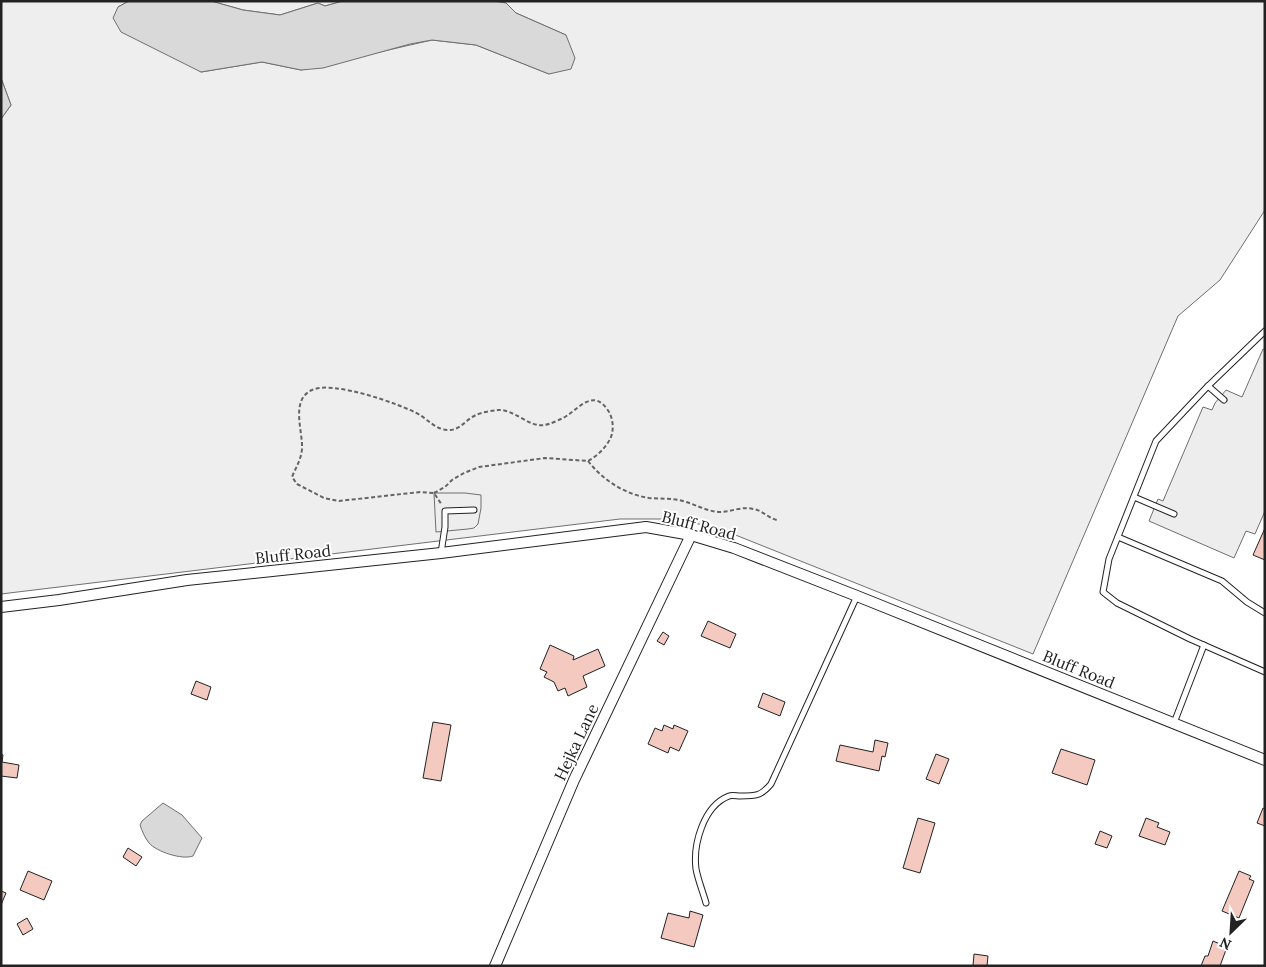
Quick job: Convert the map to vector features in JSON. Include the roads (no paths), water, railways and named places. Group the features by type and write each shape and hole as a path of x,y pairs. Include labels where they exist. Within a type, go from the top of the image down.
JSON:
{"street":[{"name":"Bluff Road","path":"1,607 187,580 441,553 646,528 691,535 734,548 1265,760"},
{"name":"Hejka Lane","path":"495,966 574,780 691,535"}],"lane":[{"path":"1265,331 1208,386 1156,441 1109,558 1103,592 1117,603 1265,672"},
{"path":"1208,386 1224,400"},
{"path":"1134,497 1174,514"},
{"path":"441,553 445,527 445,511 474,510"},
{"path":"1118,537 1222,581 1247,602 1265,613"},
{"path":"706,903 696,870 696,849 702,827 713,807 730,795 748,796 763,793 771,784 857,596"},
{"path":"1174,723 1204,645"}]}
